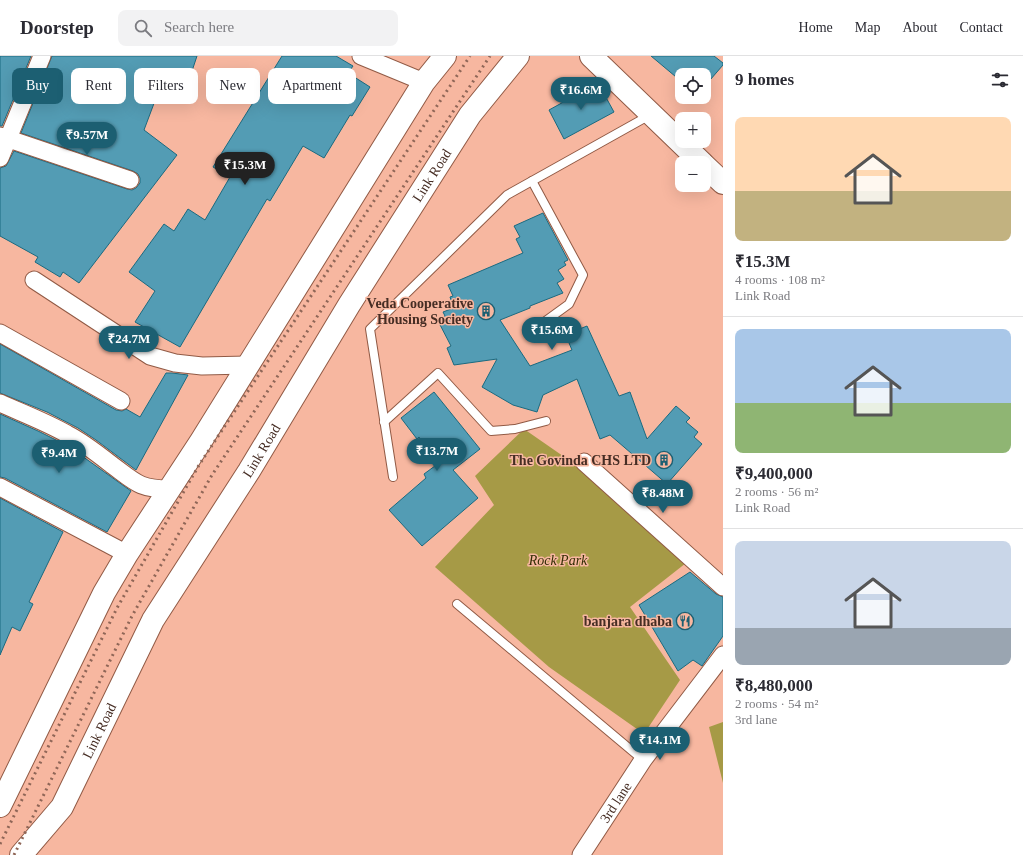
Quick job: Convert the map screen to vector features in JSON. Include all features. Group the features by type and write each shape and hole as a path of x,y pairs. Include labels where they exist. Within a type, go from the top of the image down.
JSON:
{"main road":[{"path":"0,806 5,781 104,593 424,82 445,56"},
{"name":"Link Road","path":"22,855 62,807 154,620 249,471 349,305 470,115 518,56"},
{"path":"590,56 695,156"},
{"path":"711,172 723,183"}],"street":[{"path":"0,158 4,138 42,56"},
{"path":"361,56 424,82"},
{"path":"4,138 130,180"},
{"path":"34,280 150,356 175,363 202,366 248,365"},
{"path":"0,333 121,401"},
{"path":"0,404 67,434 138,484 153,489 170,489"},
{"path":"584,462 723,587"},
{"path":"0,487 128,554"},
{"name":"3rd lane","path":"581,855 643,760 723,655"}],"lane":[{"path":"393,477 370,329 507,195 652,115"},
{"path":"530,333 569,304 583,275 532,181"},
{"path":"384,422 438,373 491,431 515,429 546,421"},
{"path":"457,604 643,760"}],"green space":[{"name":"Rock Park","path":"524,429 599,481 686,563 630,607 680,680 644,734 549,667 435,567 494,505 475,476"},
{"path":"723,722 723,783 709,727"}],"building":[{"path":"0,56 31,56 26,68 12,68 12,102 2,126 0,126"},
{"path":"52,56 197,56 193,68 134,68 134,104 154,104 144,130 177,155 79,283 63,272 60,277 35,262 38,257 0,236 0,168 6,166 14,151 127,189 132,190 136,188 140,183 140,178 138,174 133,171 21,133 33,104 63,104 63,68 47,68"},
{"path":"282,56 336,56 353,66 352,68 275,68"},
{"path":"651,56 714,56 723,63 723,65 711,79 711,68 675,68 675,76"},
{"path":"356,78 370,87 352,116 350,115 324,158 303,146 270,201 267,199 180,347 135,322 155,291 129,272 164,224 174,231 188,209 205,220 230,177 213,167 252,104 260,104 260,91 268,79 268,104 356,104"},
{"path":"598,83 614,112 564,139 549,110"},
{"name":"Veda Cooperative Housing Society","path":"543,213 568,260 564,262 566,265 558,270 564,279 557,283 563,293 500,320 530,366 572,350 569,343 575,339 572,332 587,326 619,396 630,392 647,439 676,406 690,418 686,422 698,432 694,437 702,444 667,484 610,435 600,439 577,379 543,395 537,412 513,405 482,387 497,359 454,365 447,348 451,346 437,319 445,316 443,312 451,309 448,304 452,303 450,297 453,296 448,285 523,253 516,239 520,237 514,226"},
{"path":"0,344 116,410 122,411 126,409 140,417 166,373 188,375 136,470 78,428 47,412 0,393"},
{"path":"434,392 480,449 453,470 478,498 422,546 389,510 426,478 424,474 439,463 419,437 417,439 401,418"},
{"path":"0,414 68,446 131,491 107,532 5,478 0,477"},
{"path":"0,498 63,532 29,602 33,604 20,631 12,627 0,655"},
{"name":"banjara dhaba","path":"690,572 716,594 723,597 723,636 702,666 693,660 678,671 639,605"}],"railway":[{"path":"0,844 117,608 199,465 470,56"},
{"path":"14,855 132,616 212,475 490,56"}],"place":[{"name":"Veda Cooperative Housing Society","path":"486,311"},
{"name":"The Govinda CHS LTD","path":"664,460"},
{"name":"banjara dhaba","path":"685,621"}]}
